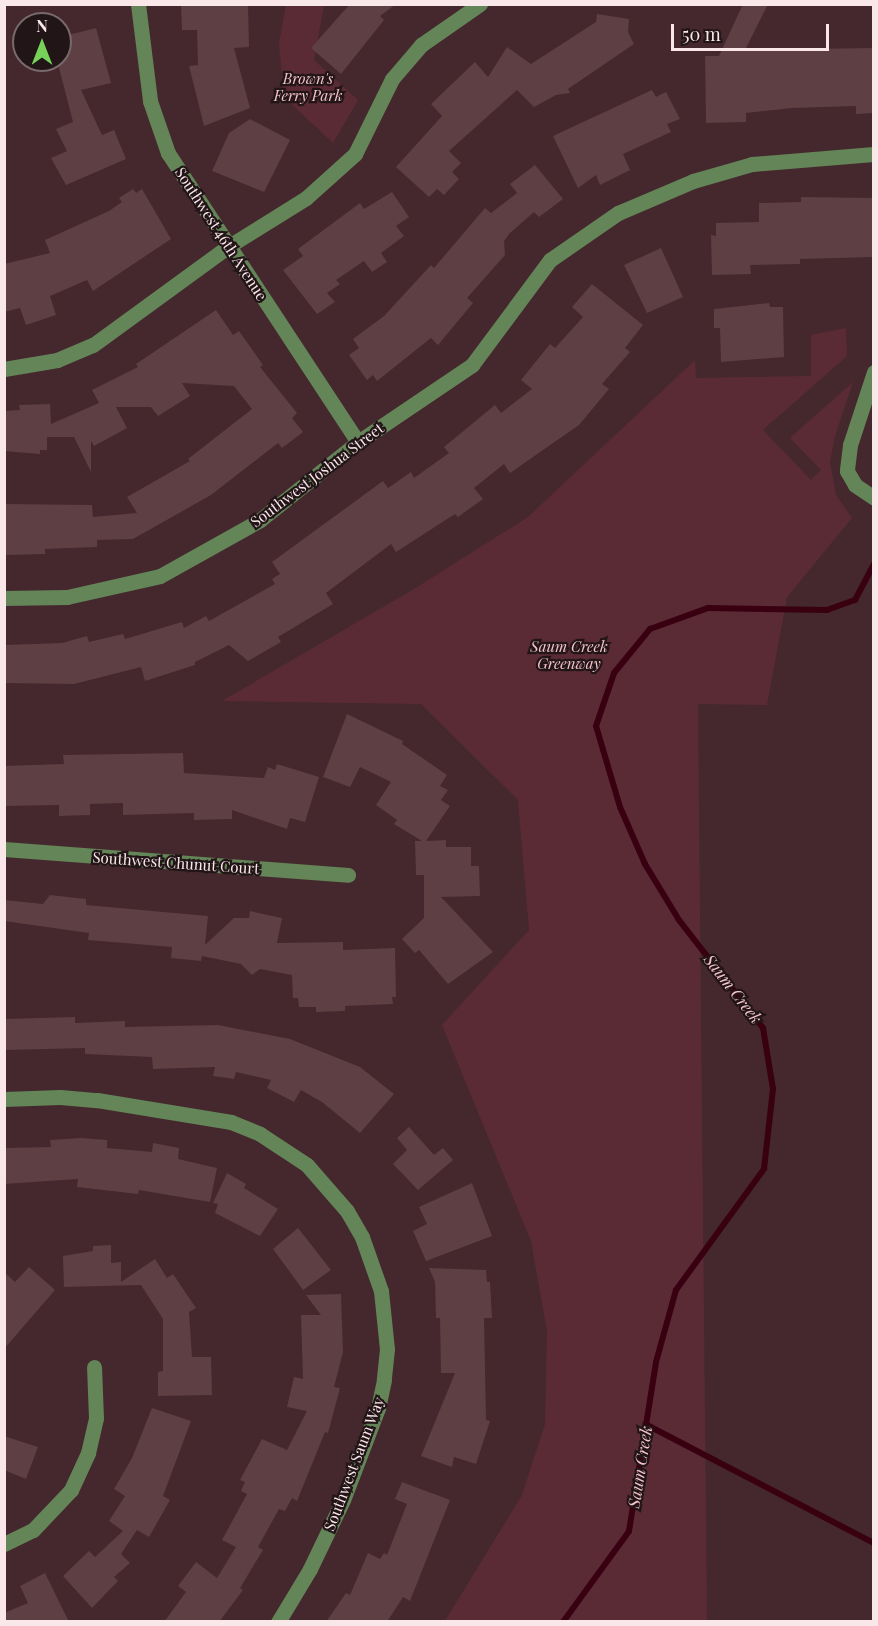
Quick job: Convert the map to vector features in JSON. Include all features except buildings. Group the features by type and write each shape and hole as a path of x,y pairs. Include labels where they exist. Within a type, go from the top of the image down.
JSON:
{"street":[{"name":"Southwest 46th Avenue","path":"138,4 150,101 168,153 358,441"},
{"path":"4,369 57,360 93,345 230,246 306,198 355,153 392,79 421,45 480,4"},
{"name":"Southwest Joshua Street","path":"4,598 78,596 160,576 261,520 358,441 472,365 550,260 618,213 693,181 752,164 873,154"},
{"path":"873,372 850,445 847,471 855,485 873,498"},
{"name":"Southwest Chunut Court","path":"4,849 348,875"},
{"name":"Southwest Saum Way","path":"4,1099 60,1096 231,1122 260,1134 307,1165 347,1211 362,1237 375,1265 386,1322 387,1349 382,1389 343,1500 310,1569 278,1622"},
{"path":"4,1544 33,1530 71,1490 88,1453 96,1418 94,1367"}],"green space":[{"name":"Brown's Ferry Park","path":"286,5 324,5 314,60 358,100 333,143 284,97 279,44"},
{"name":"Saum Creek Greenway","path":"846,328 847,356 763,430 811,480 821,470 790,438 853,382 835,436 830,462 836,495 852,518 787,597 767,705 698,704 707,1621 445,1621 522,1495 545,1424 547,1331 531,1241 442,1025 529,930 518,800 421,704 222,701 414,589 528,517 695,360 696,378 811,376 811,335"}],"waterway":[{"name":"Saum Creek","path":"563,1622 629,1531 656,1362 676,1290 764,1169 773,1089 763,1028 679,920 645,864 620,807 596,726 614,673 650,629 708,608 827,610 855,600 874,564"},
{"path":"647,1425 874,1543"}]}
